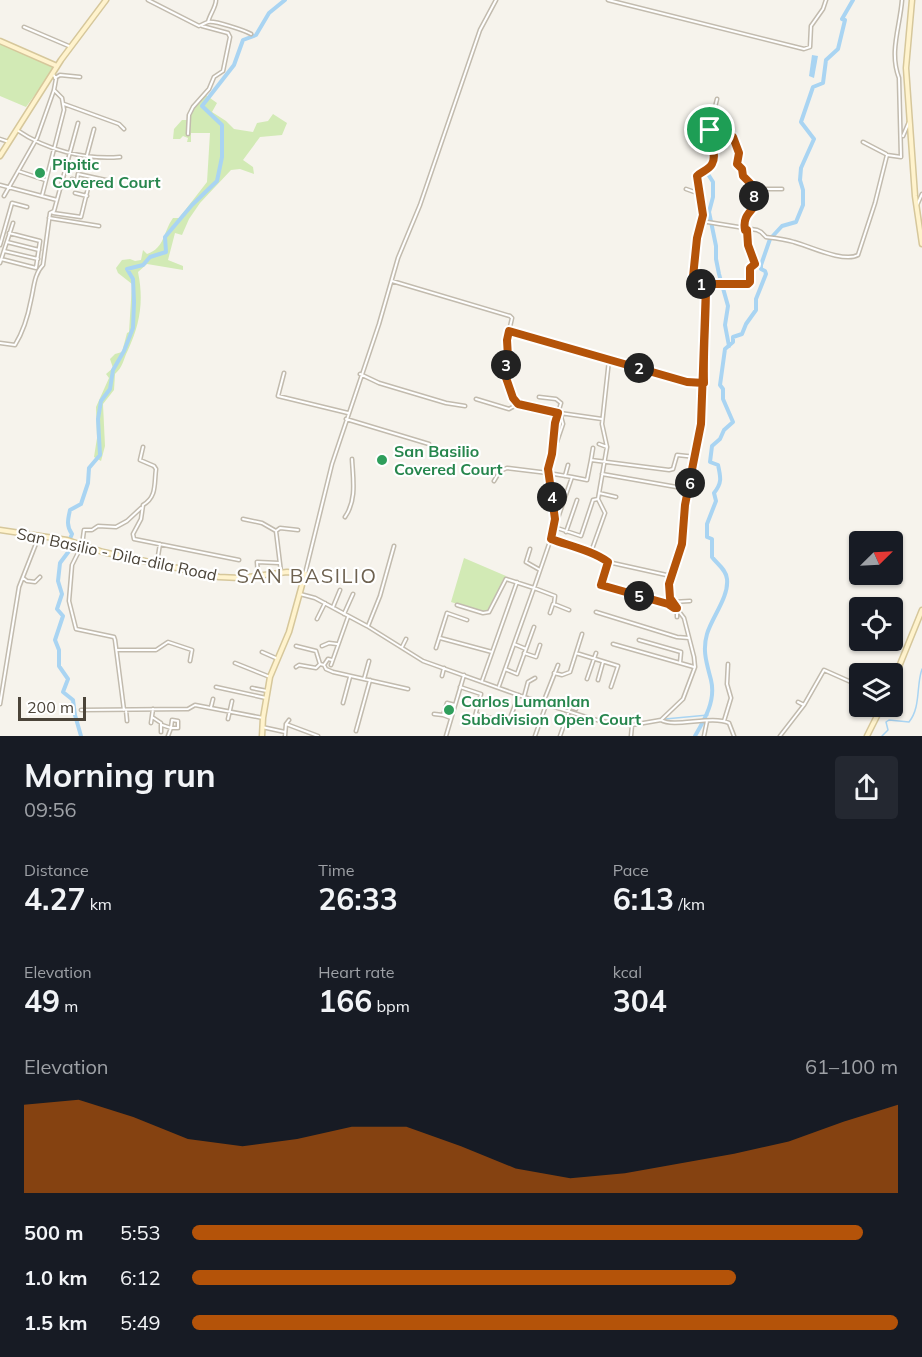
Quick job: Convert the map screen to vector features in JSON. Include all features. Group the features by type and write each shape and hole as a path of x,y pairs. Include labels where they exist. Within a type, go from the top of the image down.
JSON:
{"street":[{"path":"4,196 35,143 54,90 57,66 106,0"},
{"path":"148,0 202,26 228,33 230,37 223,71 214,77 209,89 193,107 189,115 188,134"},
{"path":"202,26 208,22 216,0"},
{"path":"262,736 270,677 289,632 335,454 360,374 398,258 420,205 480,30 496,0"},
{"path":"608,0 806,49 810,47 811,26 823,9 826,0"},
{"path":"863,142 887,155 901,157 899,78 895,68 894,51 902,0"},
{"path":"912,0 906,50 916,207 922,244"},
{"path":"208,22 243,29 251,34"},
{"path":"24,27 71,46"},
{"path":"0,41 57,66"},
{"path":"0,156 54,76 80,77"},
{"path":"42,196 64,113 61,96 54,90"},
{"path":"710,130 733,137 739,153 737,164 753,189 754,207 744,220 748,245 755,264 750,268 750,282 706,286 693,279 695,252 703,215 697,176 712,166 714,159 709,136 710,130 717,99"},
{"path":"64,104 119,124 124,129"},
{"path":"902,138 909,122"},
{"path":"0,343 15,345 22,331 32,300 38,270 43,265 50,213 53,213 78,123"},
{"path":"87,156 94,129"},
{"path":"16,130 35,143 54,148 101,159 120,157"},
{"path":"0,139 9,142"},
{"path":"701,221 761,231 766,237 795,242 833,255 854,258 857,256 875,203 887,155"},
{"path":"18,171 45,180"},
{"path":"77,180 78,174 110,181"},
{"path":"53,213 81,218 89,184 72,179"},
{"path":"0,184 57,200"},
{"path":"686,189 700,194"},
{"path":"753,189 782,189"},
{"path":"75,193 87,196"},
{"path":"916,207 922,194"},
{"path":"0,245 12,203 27,207"},
{"path":"49,218 99,226"},
{"path":"9,233 39,240 35,268 1,261 6,242 9,233 13,223"},
{"path":"6,242 39,250"},
{"path":"4,251 38,259"},
{"path":"392,281 510,316 512,318 507,340 508,357 504,372 513,398 518,404 602,419"},
{"path":"661,720 683,699 695,667 682,615 673,602 669,587 682,544 685,505 696,457 703,405 706,286"},
{"path":"509,331 687,382 704,383"},
{"path":"591,552 605,513 598,499 607,447 602,419 609,359"},
{"path":"284,373 279,396 348,413"},
{"path":"360,374 379,383 446,403 465,406"},
{"path":"540,397 560,402 548,473 554,527"},
{"path":"476,399 509,409 518,404"},
{"path":"552,454 563,424 559,413"},
{"path":"346,419 429,444"},
{"path":"599,444 607,447"},
{"path":"127,721 114,637 78,630 74,627 69,601 73,562 86,529 92,530 103,526 116,527 127,521 152,499 156,470 154,466 140,460 143,447"},
{"path":"494,481 500,471 507,468 587,480 593,448"},
{"path":"591,460 671,470 676,455 696,457"},
{"path":"345,517 352,501 354,484 352,459"},
{"path":"565,476 568,465"},
{"path":"602,474 689,489"},
{"path":"499,686 572,477"},
{"path":"599,494 616,497"},
{"path":"554,527 581,536 593,500 598,499"},
{"path":"567,531 577,500"},
{"path":"141,508 141,519 133,538 239,560"},
{"path":"243,519 262,523 276,531"},
{"path":"276,531 280,528 298,530"},
{"name":"San Basilio - Dila-dila Road","path":"0,530 68,540 103,552 219,577 240,578 281,572 305,574"},
{"path":"276,531 281,572"},
{"path":"0,704 16,607 23,578 34,556 39,536"},
{"path":"552,538 591,552 608,562 671,576"},
{"path":"157,563 160,544"},
{"path":"367,626 380,596 394,546"},
{"path":"530,549 526,562 540,570"},
{"path":"258,575 257,562 280,563"},
{"path":"608,562 601,585 677,608"},
{"path":"23,578 35,582 40,577"},
{"path":"457,604 487,613 491,610 505,580 555,596 550,613"},
{"path":"482,681 517,582"},
{"path":"333,607 340,590"},
{"path":"300,594 312,596 333,607 423,661 600,721 632,725 661,720 668,723 699,720 724,721 729,723 734,736"},
{"path":"344,614 353,594"},
{"path":"673,602 690,601"},
{"path":"317,619 325,603"},
{"path":"554,604 568,610"},
{"path":"677,608 677,617"},
{"path":"901,663 922,610"},
{"path":"596,612 689,638"},
{"path":"436,648 447,614 467,620"},
{"path":"331,665 348,616"},
{"path":"505,669 517,674 534,627"},
{"path":"680,637 687,632"},
{"path":"554,673 568,674 582,634"},
{"path":"440,638 492,652"},
{"path":"401,648 406,639"},
{"path":"639,640 681,652 680,663"},
{"path":"117,650 151,650 172,642 192,650 190,661"},
{"path":"322,646 330,643 338,645"},
{"path":"514,644 536,657 540,645"},
{"path":"613,644 695,667"},
{"path":"296,646 316,651 320,664"},
{"path":"262,652 278,659"},
{"path":"576,653 618,666 611,687"},
{"path":"587,679 596,653"},
{"path":"324,665 328,659 332,660"},
{"path":"364,679 369,661"},
{"path":"598,680 603,662"},
{"path":"235,663 270,677"},
{"path":"296,667 299,664 316,668"},
{"path":"320,664 328,670 408,689"},
{"path":"315,674 320,664"},
{"path":"724,721 731,698 727,684 728,664"},
{"path":"535,736 544,702 558,665"},
{"path":"442,676 444,668"},
{"path":"780,736 804,705 824,670 849,681"},
{"path":"455,679 457,672"},
{"path":"446,736 464,675"},
{"path":"343,703 350,676"},
{"path":"524,695 529,680 535,678"},
{"path":"356,731 370,680"},
{"path":"216,687 266,698"},
{"path":"460,687 481,694 474,720"},
{"path":"252,688 267,691"},
{"path":"476,714 508,723 519,694"},
{"path":"211,707 213,699"},
{"path":"228,719 232,701"},
{"path":"563,701 576,708"},
{"path":"798,702 804,705"},
{"path":"443,715 447,703 455,705"},
{"path":"81,710 188,709 195,705 263,718"},
{"path":"561,735 571,705"},
{"path":"151,723 153,709"},
{"path":"434,714 452,718"},
{"path":"152,717 159,720 162,725 171,728 168,736"},
{"path":"867,736 876,717"},
{"path":"285,736 286,724 289,720"},
{"path":"704,736 706,721"},
{"path":"286,724 318,736"},
{"path":"161,732 162,725"},
{"path":"631,736 632,725"},
{"path":"262,727 285,732"}],"green space":[{"path":"0,42 56,66 26,107 0,96"},
{"path":"203,93 217,103 212,112 234,129 253,132 257,123 268,121 273,114 287,123 282,135 260,137 243,160 253,167 254,174 240,169 231,170 200,203 182,235 175,233 168,260 183,266 183,270 147,264 138,272 141,303 138,322 123,363 115,374 114,390 103,404 105,446 101,461 94,457 97,438 96,407 109,378 106,374 113,368 110,359 122,352 129,332 132,284 118,273 116,268 122,260 141,260 143,250 147,254 157,248 173,218 179,218 207,182 210,133 191,133 191,142 187,142 188,138 183,136 180,139 173,139 174,129 182,120 188,120 192,105"},
{"path":"464,558 506,576 491,610 487,613 451,602"}],"water":[{"path":"812,55 818,56 814,78 809,76"}],"waterway":[{"path":"81,736 73,700 63,692 68,679 59,666 59,650 55,640 63,616 57,609 62,594 58,581 60,563 72,547 69,541 72,534 68,525 70,510 81,504 88,483 89,468 100,455 98,419 101,401 110,389 113,370 133,328 133,279 127,269 143,265 150,257 166,252 165,237 192,205 217,181 222,157 222,125 202,106 234,65 243,40 256,35 269,13 285,0"},
{"path":"695,736 706,716 712,695 706,657 706,640 709,627 723,600 727,586 725,572 712,557 712,539 707,537 707,524 716,501 714,493 720,480 718,465 710,462 712,446 733,422 723,399 723,389 720,385 725,349 733,342 733,337 742,334 756,310 756,299 766,274 761,269 761,265 770,239 782,226 796,222 803,205 801,168 814,139 801,122 813,87 823,83 826,60 838,49 845,20 842,19 853,0"},
{"path":"706,171 713,182 713,197 709,212 719,274 728,306 725,325 729,346"},
{"path":"882,736 888,730 886,722 889,720 909,722 913,716 922,669"},
{"path":"665,719 708,715"}],"place":[{"name":"Pipitic Covered Court","path":"40,173"},
{"name":"San Basilio Covered Court","path":"382,460"},
{"name":"Carlos Lumanlan Subdivision Open Court","path":"449,710"}],"district":[{"name":"SAN BASILIO","path":"307,575"}],"route":[{"path":"710,130 709,136 714,159 712,166 697,176 703,215 697,238 693,277 696,282 706,286 706,306 704,383 687,382 509,331 508,357 504,372 513,398 518,404 558,413 548,469 555,519 551,539 591,552 606,560 608,562 601,585 668,604 674,608 677,608 671,601 669,584 682,544 685,505 696,457 703,405 704,383 704,351 706,306 706,286 721,283 748,284 750,266 755,264 748,245 744,222 748,212 754,207 753,189 737,164 739,153 733,137 710,130"}]}
